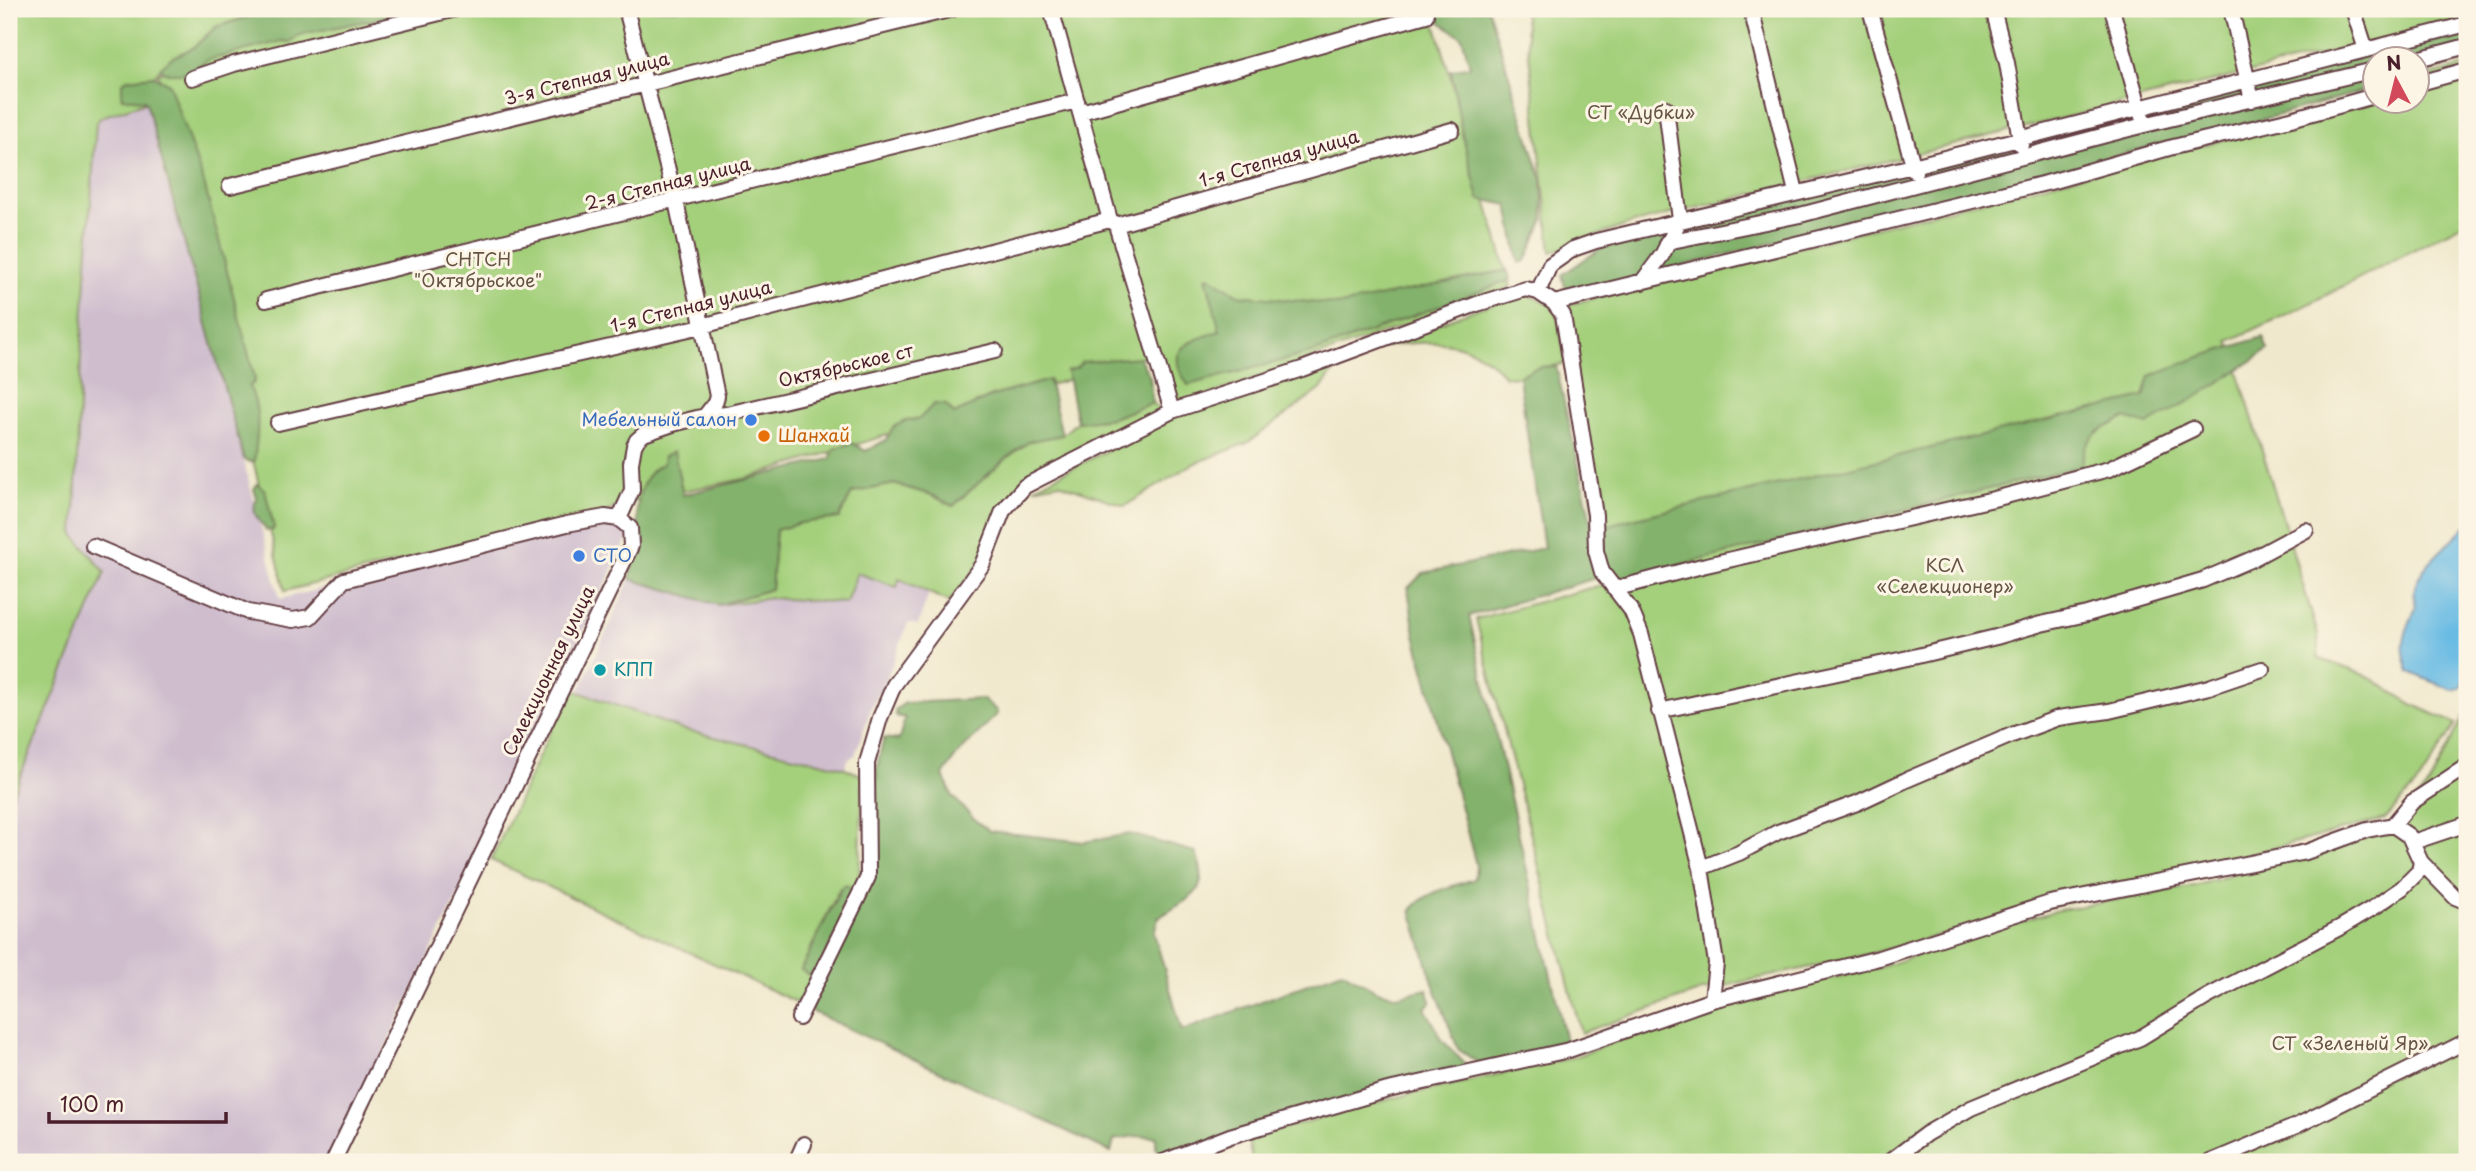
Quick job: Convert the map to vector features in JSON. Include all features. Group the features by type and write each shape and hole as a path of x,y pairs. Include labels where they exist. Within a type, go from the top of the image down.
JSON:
{"street":[{"path":"192,78 223,67 456,9"},
{"path":"626,9 676,201 717,396 705,416"},
{"name":"3-я Степная улица","path":"230,186 953,9"},
{"path":"1051,9 1113,223 1172,411"},
{"path":"1751,9 1796,192"},
{"path":"1870,9 1918,183"},
{"path":"1993,9 2007,63 2023,157"},
{"path":"2112,9 2144,125"},
{"path":"2231,9 2252,100"},
{"path":"2353,9 2364,46"},
{"name":"2-я Степная улица","path":"266,300 1079,106 1426,15"},
{"path":"2381,46 2467,24"},
{"path":"2430,56 2467,46"},
{"path":"1538,292 1550,264 1573,249 1596,241 1913,166 2360,51"},
{"path":"2430,81 2467,71"},
{"path":"1667,242 1800,215 2144,125 2360,72"},
{"path":"1554,303 2024,188 2360,100"},
{"path":"1642,282 1662,255 1680,220 1666,108"},
{"name":"1-я Степная улица","path":"278,423 702,326 1113,223 1452,130"},
{"path":"799,1018 868,877 867,763 880,718 894,685 982,565 1003,511 1025,486 1172,411 1301,369 1477,304 1526,289 1538,292 1554,303 1563,316 1595,515 1596,551 1602,572 1631,610 1641,634 1700,868 1716,963 1712,1000"},
{"name":"Октябрьское ст","path":"619,519 632,490 631,463 637,440 644,434 705,416 727,414 995,351"},
{"path":"1614,589 2109,469 2193,429"},
{"path":"93,547 248,612 293,620 310,617 344,580 567,524 605,517 619,519"},
{"name":"Селекционная улица","path":"333,1162 631,546 630,528 619,519"},
{"path":"1659,711 1925,654 2087,614 2203,580 2252,559 2306,530"},
{"path":"1700,868 1740,853 1778,832 1857,803 2012,735 2058,718 2109,711 2209,687 2262,670"},
{"path":"1163,1162 1230,1136 1388,1090 1569,1050 1712,1000 1879,958 2050,903 2306,852 2367,830 2393,825 2412,802 2467,766"},
{"path":"2413,842 2467,824"},
{"path":"2393,825 2413,842 2421,862 2455,897 2467,902"},
{"path":"1889,1162 1926,1135 1971,1108 2140,1038 2207,997 2341,927 2402,888 2419,872 2421,862"},
{"path":"2210,1162 2296,1126 2467,1041"},
{"path":"796,1162 804,1144"}],"shaded area":[{"path":"146,102 280,599 566,528 613,520 629,535 331,1162 9,1162 9,803 105,573 74,535 81,355 96,122 101,117"},
{"path":"857,572 897,587 899,578 929,593 918,625 908,623 885,683 871,708 855,755 847,760 845,768 681,729 579,692 630,579 718,605 771,598 846,603"}],"green space":[{"path":"9,9 273,9 216,27 193,48 171,58 154,76 127,79 122,83 137,99 146,102 101,117 96,123 81,355 74,535 105,572 9,803"},
{"path":"273,9 425,9 307,33 290,42 282,41 208,60 186,73 167,73 160,68 171,58 193,48 216,27"},
{"name":"СНТСН \"Октябрьское\"","path":"387,9 1431,9 1511,287 1168,410 1148,355 744,479 622,503 605,513 566,520 285,591 158,73"},
{"path":"1438,9 1488,9 1542,180 1544,219 1526,261 1519,263 1508,205 1479,199 1462,134 1451,70 1470,66 1462,37 1433,17"},
{"name":"СТ «Дубки»","path":"1524,9 2467,9 2467,19 1630,224 1551,252"},
{"path":"2467,30 2467,60 2430,71 2430,46 2403,46"},
{"path":"2360,57 2360,92 2283,114 1595,288 1579,285 1566,290 1562,275 1609,243"},
{"name":"КСЛ «Селекционер»","path":"2467,65 2467,222 2305,306 2229,341 2318,635 2318,658 2365,675 2414,705 2456,724 2420,781 2385,819 1865,955 1702,991 1581,1033 1476,619 1605,584 1563,306 2360,106 2360,116 2430,116 2430,75"},
{"path":"154,76 169,84 204,183 255,379 249,386 257,414 254,463 244,460 146,102 122,98 122,83 128,79"},
{"path":"1507,270 1511,280 1315,352 1188,385 1178,362 1179,354 1189,343 1220,331 1206,277 1209,276 1238,295 1340,305"},
{"path":"1526,294 1549,304 1558,317 1566,363 1537,368 1519,377 1505,376 1491,362 1461,346 1428,342 1375,348 1479,308"},
{"path":"2263,337 2268,350 2200,395 2147,425 2126,418 2095,434 2086,447 2082,466 1619,580 1606,575 1469,616 1566,1042 1561,1047 1480,1064 1458,1049 1433,983 1411,910 1432,894 1475,879 1476,865 1415,635 1408,588 1423,573 1544,548 1519,377 1536,368 1556,366 1593,530 2144,397 2150,376"},
{"path":"1139,357 1150,377 1152,403 1112,418 1077,422 1067,371 1077,368 1082,362"},
{"path":"1342,360 1320,390 1247,443 1193,464 1125,506 1059,483 1033,488 1175,416"},
{"path":"1049,380 1062,435 1030,441 1005,459 953,506 932,495 894,484 852,493 839,518 800,523 776,530 771,589 718,605 630,579 640,546 637,509 640,495 644,482 652,471 663,464 664,456 674,452 683,495 830,459 834,449 852,443 866,451 886,440 893,427 907,420 919,419 934,404 946,405 954,414 992,396"},
{"path":"1152,403 1163,413 1023,484 980,563 949,602 899,579 897,587 857,573 846,603 771,598 718,605 771,589 776,530 800,523 852,493 894,484 932,495 953,506 1005,459 1030,441 1062,435 1077,422 1112,418"},
{"path":"257,484 265,490 273,530 266,530 256,515 254,508 257,498 254,489"},
{"path":"569,691 579,692 681,729 845,768 863,776 859,882 856,894 846,885 840,888 801,969 818,971 798,1003 491,860"},
{"path":"983,699 997,714 958,754 943,775 953,797 976,821 990,831 1084,842 1130,834 1195,852 1202,877 1200,885 1188,899 1158,918 1154,933 1182,1031 1342,971 1377,991 1397,996 1427,989 1431,1001 1425,1008 1443,1041 1469,1068 1173,1156 1160,1155 1156,1148 1156,1137 1134,1136 1114,1140 1111,1152 813,1012 810,1008 877,867 874,779 884,738 899,740 905,718 896,716 895,710 905,703"},
{"name":"СТ «Зеленый Яр»","path":"2467,710 2467,1162 1252,1162 1248,1138 1394,1098 1571,1058 1717,1005 1881,967 2054,911 2194,886 2389,829 2429,785"},
{"path":"846,885 856,894 818,971 808,975 801,970 841,888"}],"water":[{"path":"2467,525 2467,676 2461,688 2452,690 2409,672 2403,646 2415,609 2418,579 2430,562"}],"place":[{"name":"Мебельный салон","path":"751,420"},
{"name":"Шанхай","path":"764,436"},
{"name":"СТО","path":"579,556"},
{"name":"КПП","path":"600,670"}]}
